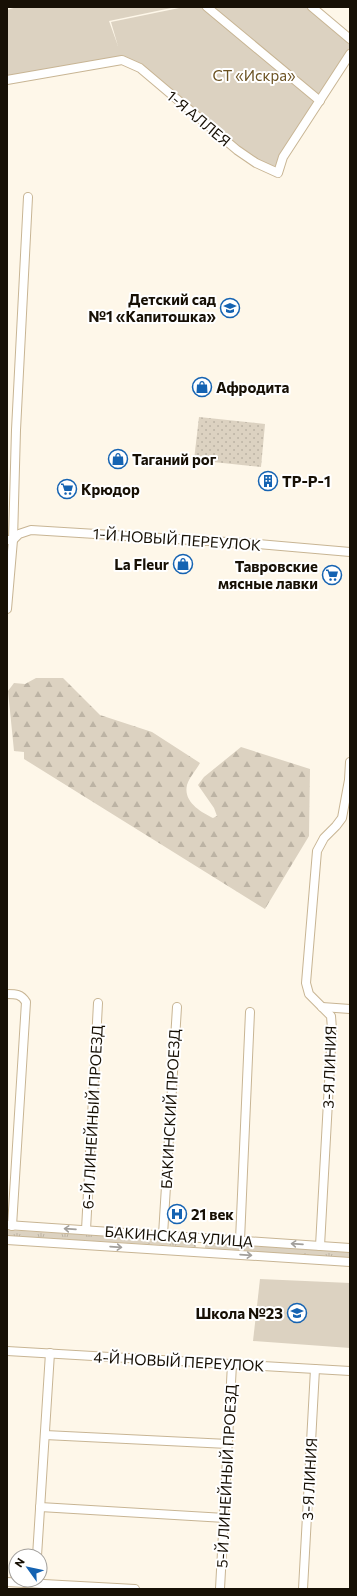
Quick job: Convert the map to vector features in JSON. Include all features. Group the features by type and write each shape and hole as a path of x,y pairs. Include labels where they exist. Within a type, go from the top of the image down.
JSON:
{"street":[{"path":"207,7 320,101 350,54"},
{"path":"312,7 350,39"},
{"name":"1-Я АЛЛЕЯ","path":"7,80 122,60 140,68 236,150 256,163 278,173 283,157 320,101"},
{"path":"7,609 28,197"},
{"name":"1-Й НОВЫЙ ПЕРЕУЛОК","path":"10,540 19,534 31,530 258,544 350,552"},
{"name":"3-Я ЛИНИЯ","path":"320,1246 332,1029 331,1016 309,994 306,983 317,851 324,838 342,818 349,780 350,762"},
{"path":"7,994 18,994 23,996 26,1002 10,1225"},
{"name":"6-Й ЛИНЕЙНЫЙ ПРОЕЗД","path":"86,1230 98,1003"},
{"name":"БАКИНСКИЙ ПРОЕЗД","path":"163,1235 176,1007"},
{"path":"322,1007 350,1009"},
{"path":"240,1240 250,1012"},
{"name":"БАКИНСКАЯ УЛИЦА","path":"10,1225 350,1248"},
{"path":"199,1252 200,1237"},
{"name":"БАКИНСКАЯ УЛИЦА","path":"7,1240 350,1262"},
{"name":"4-Й НОВЫЙ ПЕРЕУЛОК","path":"7,1351 350,1371"},
{"path":"37,1548 50,1354"},
{"name":"5-Й ЛИНЕЙНЫЙ ПРОЕЗД","path":"220,1589 232,1364"},
{"name":"3-Я ЛИНИЯ","path":"303,1589 315,1369"},
{"path":"45,1435 228,1444"},
{"path":"40,1507 224,1518"},
{"path":"48,1585 135,1589"}],"green space":[{"name":"СТ «Искра»","path":"17,7 176,7 109,21 118,46 111,22 184,7 316,7 350,35 350,51 277,172 239,152 140,68 122,60 7,80 7,10"},
{"path":"199,417 265,424 261,467 194,460"},
{"path":"36,678 63,678 100,715 152,732 200,763 188,782 186,791 194,806 213,818 217,816 214,808 198,785 204,777 241,747 310,769 309,836 265,909 24,759 24,752 14,751 8,691 14,683 25,684"},
{"path":"7,1230 196,1241 196,1247 7,1236"},
{"path":"205,1243 350,1252 350,1258 205,1248"},
{"name":"Школа №23","path":"260,1279 350,1283 350,1348 253,1341"}],"place":[{"name":"Детский сад №1 «Капитошка»","path":"230,308"},
{"name":"Афродита","path":"202,387"},
{"name":"Таганий рог","path":"118,459"},
{"name":"ТР-Р-1","path":"268,481"},
{"name":"Крюдор","path":"67,489"},
{"name":"La Fleur","path":"183,564"},
{"name":"Тавровские мясные лавки","path":"332,575"},
{"name":"21 век","path":"177,1214"},
{"name":"Школа №23","path":"297,1313"}]}
